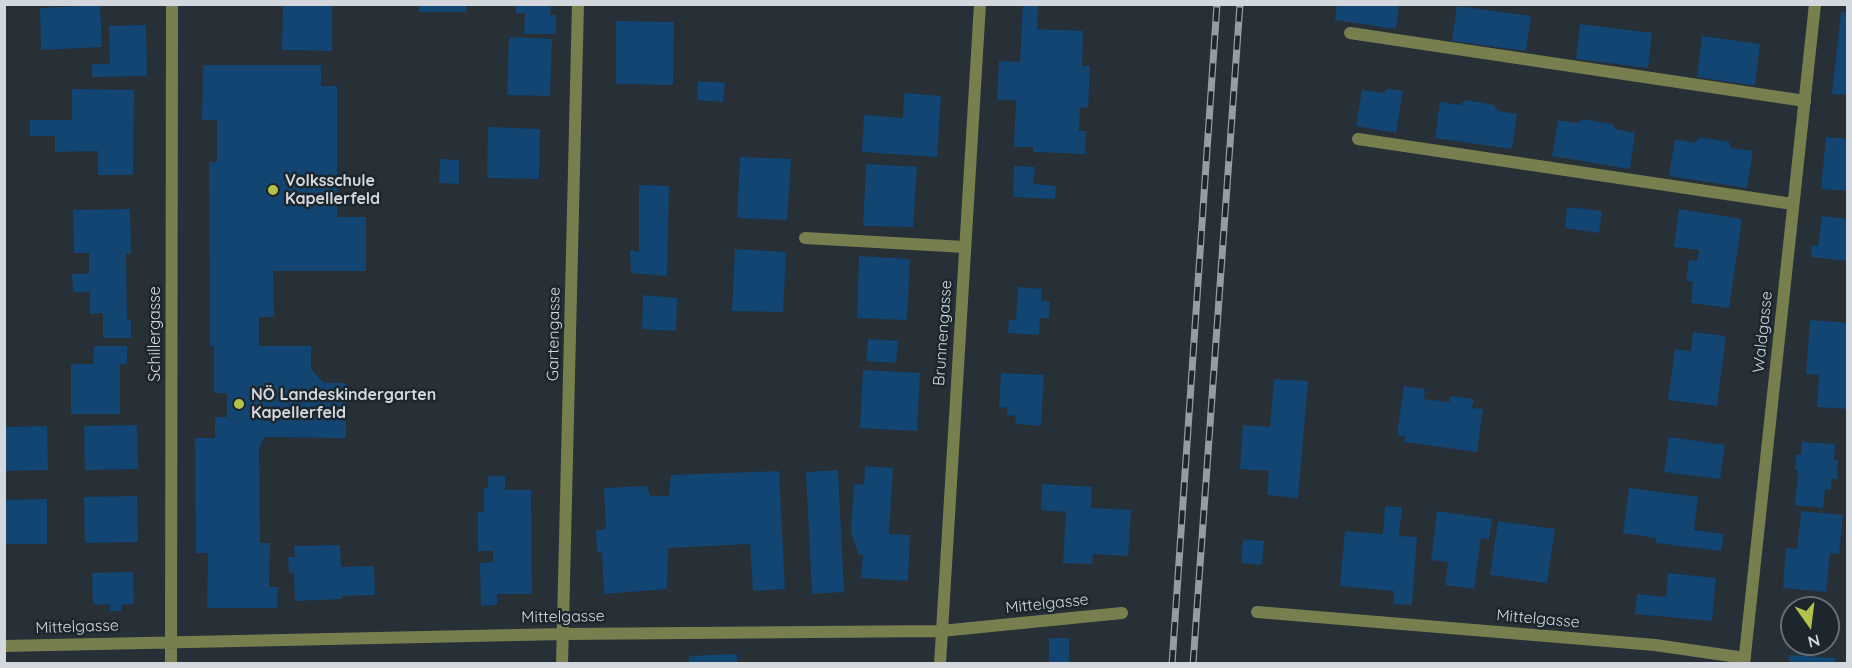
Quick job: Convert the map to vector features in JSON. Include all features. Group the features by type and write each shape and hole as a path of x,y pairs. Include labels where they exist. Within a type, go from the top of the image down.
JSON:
{"street":[{"name":"Schillergasse","path":"171,663 172,4"},
{"name":"Gartengasse","path":"562,663 578,4"},
{"name":"Brunnengasse","path":"940,663 980,4"},
{"name":"Waldgasse","path":"1744,661 1815,4"},
{"path":"1350,33 1805,101"},
{"path":"1358,139 1793,204"},
{"path":"805,238 965,247"},
{"name":"Mittelgasse","path":"1257,612 1654,645 1744,661"},
{"name":"Mittelgasse","path":"4,646 171,640 941,631 1122,613"}],"building":[{"path":"283,4 332,4 332,51 282,50"},
{"path":"419,4 466,4 466,12 419,12"},
{"path":"516,4 551,4 550,15 556,15 556,34 524,34 525,13 516,13"},
{"path":"1337,4 1399,4 1396,29 1335,20"},
{"path":"100,5 102,47 41,50 40,8"},
{"path":"1023,5 1038,6 1037,29 1083,31 1082,66 1090,66 1088,108 1080,107 1079,131 1086,131 1085,154 1033,152 1033,147 1014,147 1016,100 997,100 999,61 1020,62"},
{"path":"1457,6 1531,16 1526,51 1452,41"},
{"path":"1841,12 1848,13 1848,95 1832,94"},
{"path":"616,21 674,22 673,85 616,84"},
{"path":"1580,24 1652,33 1648,68 1576,59"},
{"path":"146,25 147,76 92,77 92,64 110,64 109,26"},
{"path":"1702,36 1760,44 1755,86 1697,77"},
{"path":"509,37 552,39 550,96 507,95"},
{"path":"203,65 321,65 321,86 337,86 337,217 366,217 366,271 273,271 274,317 259,317 259,346 311,346 311,369 324,383 346,383 346,438 265,437 259,447 260,543 270,543 269,587 278,587 277,608 207,608 208,553 196,553 195,438 215,438 215,417 227,417 227,393 214,393 214,346 210,346 209,162 217,162 217,120 202,120"},
{"path":"698,81 725,83 723,102 697,100"},
{"path":"72,89 134,90 133,175 98,175 98,151 55,152 55,136 30,136 30,120 72,120"},
{"path":"1388,89 1403,91 1396,133 1356,126 1362,90 1382,93"},
{"path":"904,93 941,96 937,157 862,152 864,115 903,118"},
{"path":"1466,100 1494,105 1498,111 1517,114 1512,149 1435,138 1440,102 1460,105"},
{"path":"1583,119 1612,124 1615,129 1635,133 1630,169 1552,156 1558,120 1577,123"},
{"path":"488,127 540,129 539,179 487,178"},
{"path":"1700,137 1729,142 1732,148 1753,151 1747,188 1669,176 1675,139 1695,143"},
{"path":"1826,137 1848,139 1848,191 1821,189"},
{"path":"740,157 791,159 787,220 737,218"},
{"path":"440,159 459,160 459,184 439,183"},
{"path":"866,164 917,167 913,227 863,226"},
{"path":"1014,166 1035,167 1033,184 1056,186 1055,199 1013,197"},
{"path":"639,185 669,186 667,276 631,273 630,250 639,252"},
{"path":"1567,207 1602,211 1599,233 1565,228"},
{"path":"130,209 131,253 126,254 127,321 131,320 131,338 103,338 103,313 90,314 90,292 73,292 72,274 89,274 89,253 74,253 73,210"},
{"path":"1679,209 1742,219 1729,308 1691,303 1693,281 1686,281 1689,260 1697,261 1699,250 1674,247"},
{"path":"1822,216 1848,219 1848,261 1811,257 1812,245 1818,246"},
{"path":"735,249 786,252 783,312 732,311"},
{"path":"859,256 910,259 907,320 857,318"},
{"path":"1018,287 1042,289 1041,301 1050,302 1049,318 1040,318 1039,335 1008,333 1009,320 1016,320"},
{"path":"643,295 677,298 676,331 642,329"},
{"path":"1810,320 1848,323 1848,409 1817,407 1819,375 1806,374"},
{"path":"1693,332 1726,336 1717,406 1668,400 1675,349 1691,351"},
{"path":"868,339 898,341 896,363 866,361"},
{"path":"94,346 127,346 127,364 120,364 120,414 71,414 71,364 93,364"},
{"path":"863,370 920,373 917,431 860,428"},
{"path":"1001,373 1044,375 1041,426 1015,424 1016,416 1007,415 1007,408 999,407"},
{"path":"1274,379 1308,381 1298,498 1267,495 1269,471 1240,469 1243,425 1270,427"},
{"path":"1404,386 1425,389 1424,399 1449,402 1450,396 1474,399 1472,408 1483,409 1477,452 1404,442 1405,436 1397,435"},
{"path":"137,425 138,469 85,470 84,426"},
{"path":"47,426 48,470 4,471 4,427"},
{"path":"1669,437 1725,445 1720,479 1664,472"},
{"path":"1802,442 1835,444 1834,460 1838,460 1837,479 1832,479 1831,490 1825,489 1823,508 1795,505 1798,471 1795,470 1796,455 1801,455"},
{"path":"865,466 893,468 889,534 910,535 908,581 861,578 863,555 859,555 851,532 854,484 864,485"},
{"path":"838,470 844,592 812,594 806,472"},
{"path":"779,471 785,589 753,591 750,544 668,548 667,589 604,594 602,552 597,552 596,530 606,529 604,488 647,486 650,496 669,496 671,475"},
{"path":"488,476 505,476 505,490 531,490 532,594 497,594 497,605 481,606 480,563 493,562 493,551 478,551 478,512 484,512 484,488 488,488"},
{"path":"1042,484 1092,487 1091,508 1131,510 1128,556 1093,554 1092,564 1063,563 1066,512 1041,510"},
{"path":"1629,488 1698,497 1694,530 1724,534 1721,551 1656,543 1656,538 1623,533"},
{"path":"137,496 138,542 85,543 84,497"},
{"path":"47,499 47,544 4,544 4,500"},
{"path":"1385,506 1402,507 1399,536 1417,537 1412,605 1393,604 1394,591 1340,586 1345,531 1383,534"},
{"path":"1437,511 1492,519 1489,539 1481,538 1474,589 1445,585 1448,562 1431,560"},
{"path":"1801,511 1843,515 1839,554 1830,553 1826,592 1783,588 1786,548 1797,549"},
{"path":"1498,521 1555,529 1547,583 1490,575"},
{"path":"1243,539 1264,541 1262,565 1241,563"},
{"path":"340,545 341,567 374,566 375,595 295,601 294,573 289,573 288,557 295,557 294,546"},
{"path":"133,572 134,604 121,605 121,611 110,611 110,604 93,605 92,573"},
{"path":"1668,573 1716,578 1712,621 1635,614 1637,594 1666,597"},
{"path":"1049,638 1069,638 1069,664 1049,664"},
{"path":"737,654 737,664 689,664 689,656"},
{"path":"1789,656 1835,658 1835,664 1789,664"}],"railway":[{"path":"1172,664 1217,4"},
{"path":"1193,664 1240,4"}],"place":[{"name":"Volksschule Kapellerfeld","path":"273,190"},
{"name":"NÖ Landeskindergarten Kapellerfeld","path":"239,404"}]}
